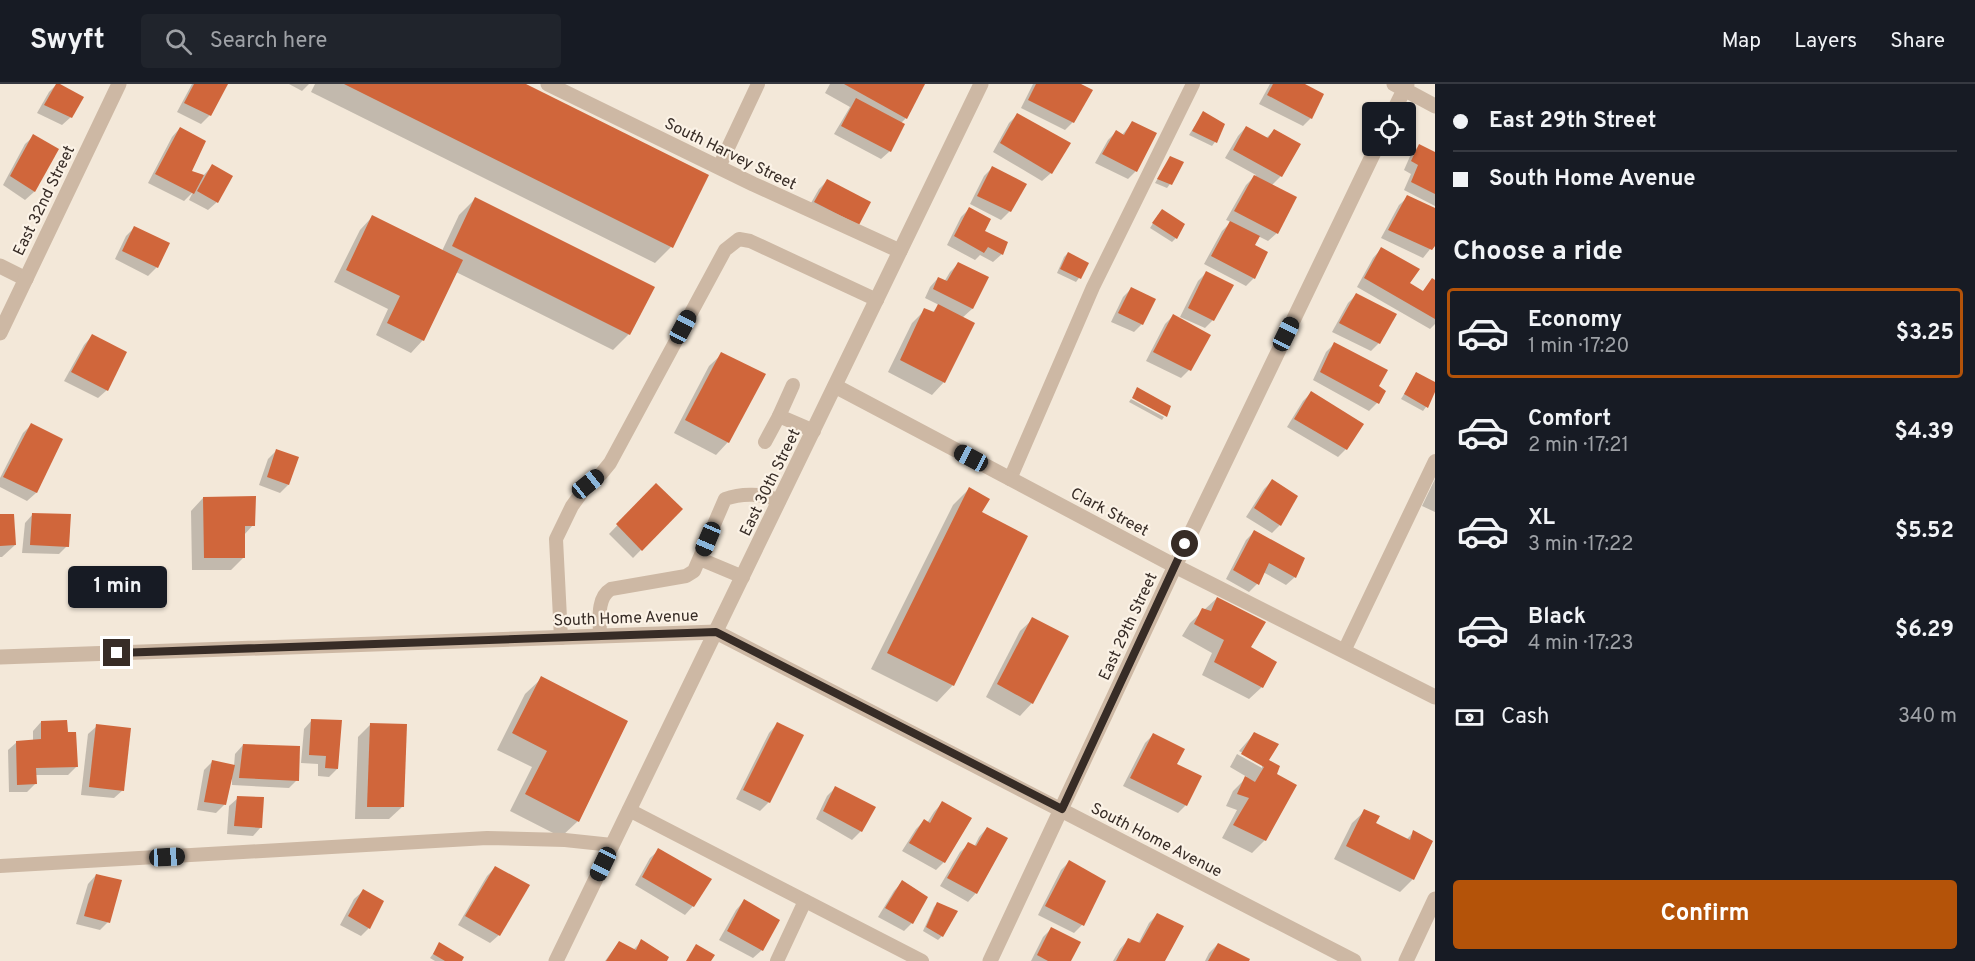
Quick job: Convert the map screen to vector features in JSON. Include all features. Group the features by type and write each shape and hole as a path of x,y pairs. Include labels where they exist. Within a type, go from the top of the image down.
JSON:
{"street":[{"name":"East 32nd Street","path":"0,333 119,84"},
{"name":"South Harvey Street","path":"548,84 900,251"},
{"name":"East 30th Street","path":"556,961 981,84"},
{"path":"1396,102 1402,86 1435,106"},
{"name":"East 29th Street","path":"990,961 1175,566 1372,156"},
{"path":"0,266 26,279"},
{"name":"Clark Street","path":"835,386 1175,566 1435,697"},
{"name":"South Home Avenue","path":"0,657 716,632 1354,961"},
{"path":"1406,961 1435,899"}],"lane":[{"path":"719,167 758,84"},
{"path":"1010,478 1093,287 1193,84"},
{"path":"561,638 556,539 572,506 588,484 610,463 725,250 738,239 750,241 877,300"},
{"path":"765,442 793,385"},
{"path":"779,416 814,431"},
{"path":"1344,651 1435,461"},
{"path":"600,636 601,600 605,592 686,576 694,571 725,499 735,495 770,496 780,501"},
{"path":"700,559 743,577"},
{"path":"629,810 922,961"},
{"path":"0,866 487,838 565,840 612,845"},
{"path":"777,961 806,901"}],"building":[{"path":"56,84 84,97 72,118 44,105"},
{"path":"194,84 228,84 211,116 184,103"},
{"path":"344,84 526,84 709,175 673,248"},
{"path":"844,84 925,84 907,119"},
{"path":"1036,84 1081,84 1093,90 1074,123 1028,100"},
{"path":"1273,84 1305,84 1324,94 1312,119 1267,95"},
{"path":"856,98 905,124 891,152 841,126"},
{"path":"1203,111 1225,124 1217,143 1192,131"},
{"path":"1017,113 1071,143 1052,174 1000,143"},
{"path":"1132,121 1157,133 1137,172 1102,154 1116,130 1124,135"},
{"path":"1246,126 1268,138 1274,129 1301,144 1282,177 1233,150"},
{"path":"180,127 206,141 192,171 204,175 194,194 155,174"},
{"path":"33,134 59,149 35,192 10,176"},
{"path":"1419,144 1435,152 1435,194 1411,182 1418,165 1411,161 1413,156 1416,156"},
{"path":"1170,156 1184,162 1172,185 1157,179"},
{"path":"212,164 233,176 218,203 197,191"},
{"path":"992,166 1027,184 1011,212 977,196"},
{"path":"1254,175 1297,197 1278,234 1234,211"},
{"path":"827,179 871,202 859,225 814,202"},
{"path":"1407,195 1435,208 1435,246 1432,250 1388,230"},
{"path":"475,197 655,287 630,335 452,246"},
{"path":"969,207 991,219 985,231 1008,242 1003,255 988,247 984,253 954,236"},
{"path":"1162,209 1185,224 1177,239 1152,223"},
{"path":"372,215 463,260 424,341 387,323 400,296 346,270"},
{"path":"1230,221 1260,236 1255,245 1268,252 1255,279 1211,256"},
{"path":"134,226 170,243 158,268 122,251"},
{"path":"1381,247 1420,269 1410,283 1423,291 1432,278 1435,280 1435,319 1364,278"},
{"path":"1068,252 1089,263 1081,279 1060,269"},
{"path":"958,262 989,277 973,309 933,289 938,277 947,281"},
{"path":"1206,271 1234,285 1214,321 1188,308"},
{"path":"1131,287 1156,299 1143,325 1118,313"},
{"path":"1356,293 1397,314 1380,344 1339,323"},
{"path":"938,304 975,323 945,383 900,360 924,308 934,312"},
{"path":"1173,314 1211,335 1191,371 1153,352"},
{"path":"92,334 127,352 108,391 71,372"},
{"path":"1334,342 1388,370 1379,386 1386,391 1379,404 1320,372"},
{"path":"721,352 766,374 729,443 685,420"},
{"path":"1416,372 1435,382 1435,392 1428,408 1404,394"},
{"path":"1137,387 1171,406 1167,417 1132,398"},
{"path":"1311,391 1364,424 1347,450 1294,419"},
{"path":"31,423 63,439 37,493 3,477"},
{"path":"276,449 299,457 289,485 267,477"},
{"path":"1272,479 1298,496 1281,526 1254,508"},
{"path":"656,483 683,509 642,551 616,524"},
{"path":"969,487 990,499 982,512 1028,536 954,686 887,653"},
{"path":"256,496 255,526 245,526 245,558 204,558 203,497"},
{"path":"32,513 71,514 69,547 30,545"},
{"path":"0,514 14,514 16,545 0,546"},
{"path":"1254,530 1305,558 1296,578 1269,563 1259,585 1233,570"},
{"path":"1217,597 1266,622 1251,647 1277,662 1263,688 1214,662 1224,640 1194,624 1202,608 1211,611"},
{"path":"1032,617 1069,636 1033,704 997,684"},
{"path":"541,676 628,721 579,822 525,794 547,751 512,733"},
{"path":"311,719 342,720 338,769 325,768 326,756 309,755"},
{"path":"67,720 68,732 76,732 78,767 36,768 37,784 17,785 16,741 41,739 41,721"},
{"path":"777,722 804,735 770,803 743,790"},
{"path":"370,723 407,724 404,807 367,807"},
{"path":"96,724 131,728 124,791 89,787"},
{"path":"1254,732 1279,744 1269,760 1280,766 1277,774 1297,785 1266,841 1233,825 1249,798 1237,794 1245,776 1255,782 1264,767 1241,754"},
{"path":"1153,733 1185,749 1177,764 1202,776 1187,806 1130,778"},
{"path":"243,744 300,746 299,781 239,778"},
{"path":"212,760 235,765 226,805 204,802"},
{"path":"835,786 876,807 862,832 823,811"},
{"path":"237,796 264,797 262,828 234,826"},
{"path":"942,801 972,818 945,863 909,843 924,819 930,823"},
{"path":"1364,809 1380,816 1376,823 1410,840 1413,830 1433,841 1414,880 1346,846"},
{"path":"987,827 1008,838 977,894 947,878 968,842 976,846"},
{"path":"658,848 712,879 694,907 642,877"},
{"path":"1069,860 1106,881 1084,926 1045,906"},
{"path":"495,866 530,885 500,936 465,916"},
{"path":"96,874 122,880 110,923 84,916"},
{"path":"902,880 928,897 913,924 885,908"},
{"path":"363,889 384,901 370,929 348,916"},
{"path":"744,899 780,920 763,951 727,931"},
{"path":"937,902 958,911 943,937 926,927"},
{"path":"1157,913 1184,926 1165,961 1116,961 1128,938 1140,943"},
{"path":"1051,927 1081,942 1071,961 1048,961 1037,955"},
{"path":"641,939 669,957 667,961 606,961 619,941 636,950"},
{"path":"439,942 464,957 462,961 445,961 433,954"},
{"path":"1218,943 1250,959 1249,961 1208,961"},
{"path":"696,944 715,955 711,961 686,961"}],"route":[{"path":"117,653 716,632 1062,809 1185,544"}]}
